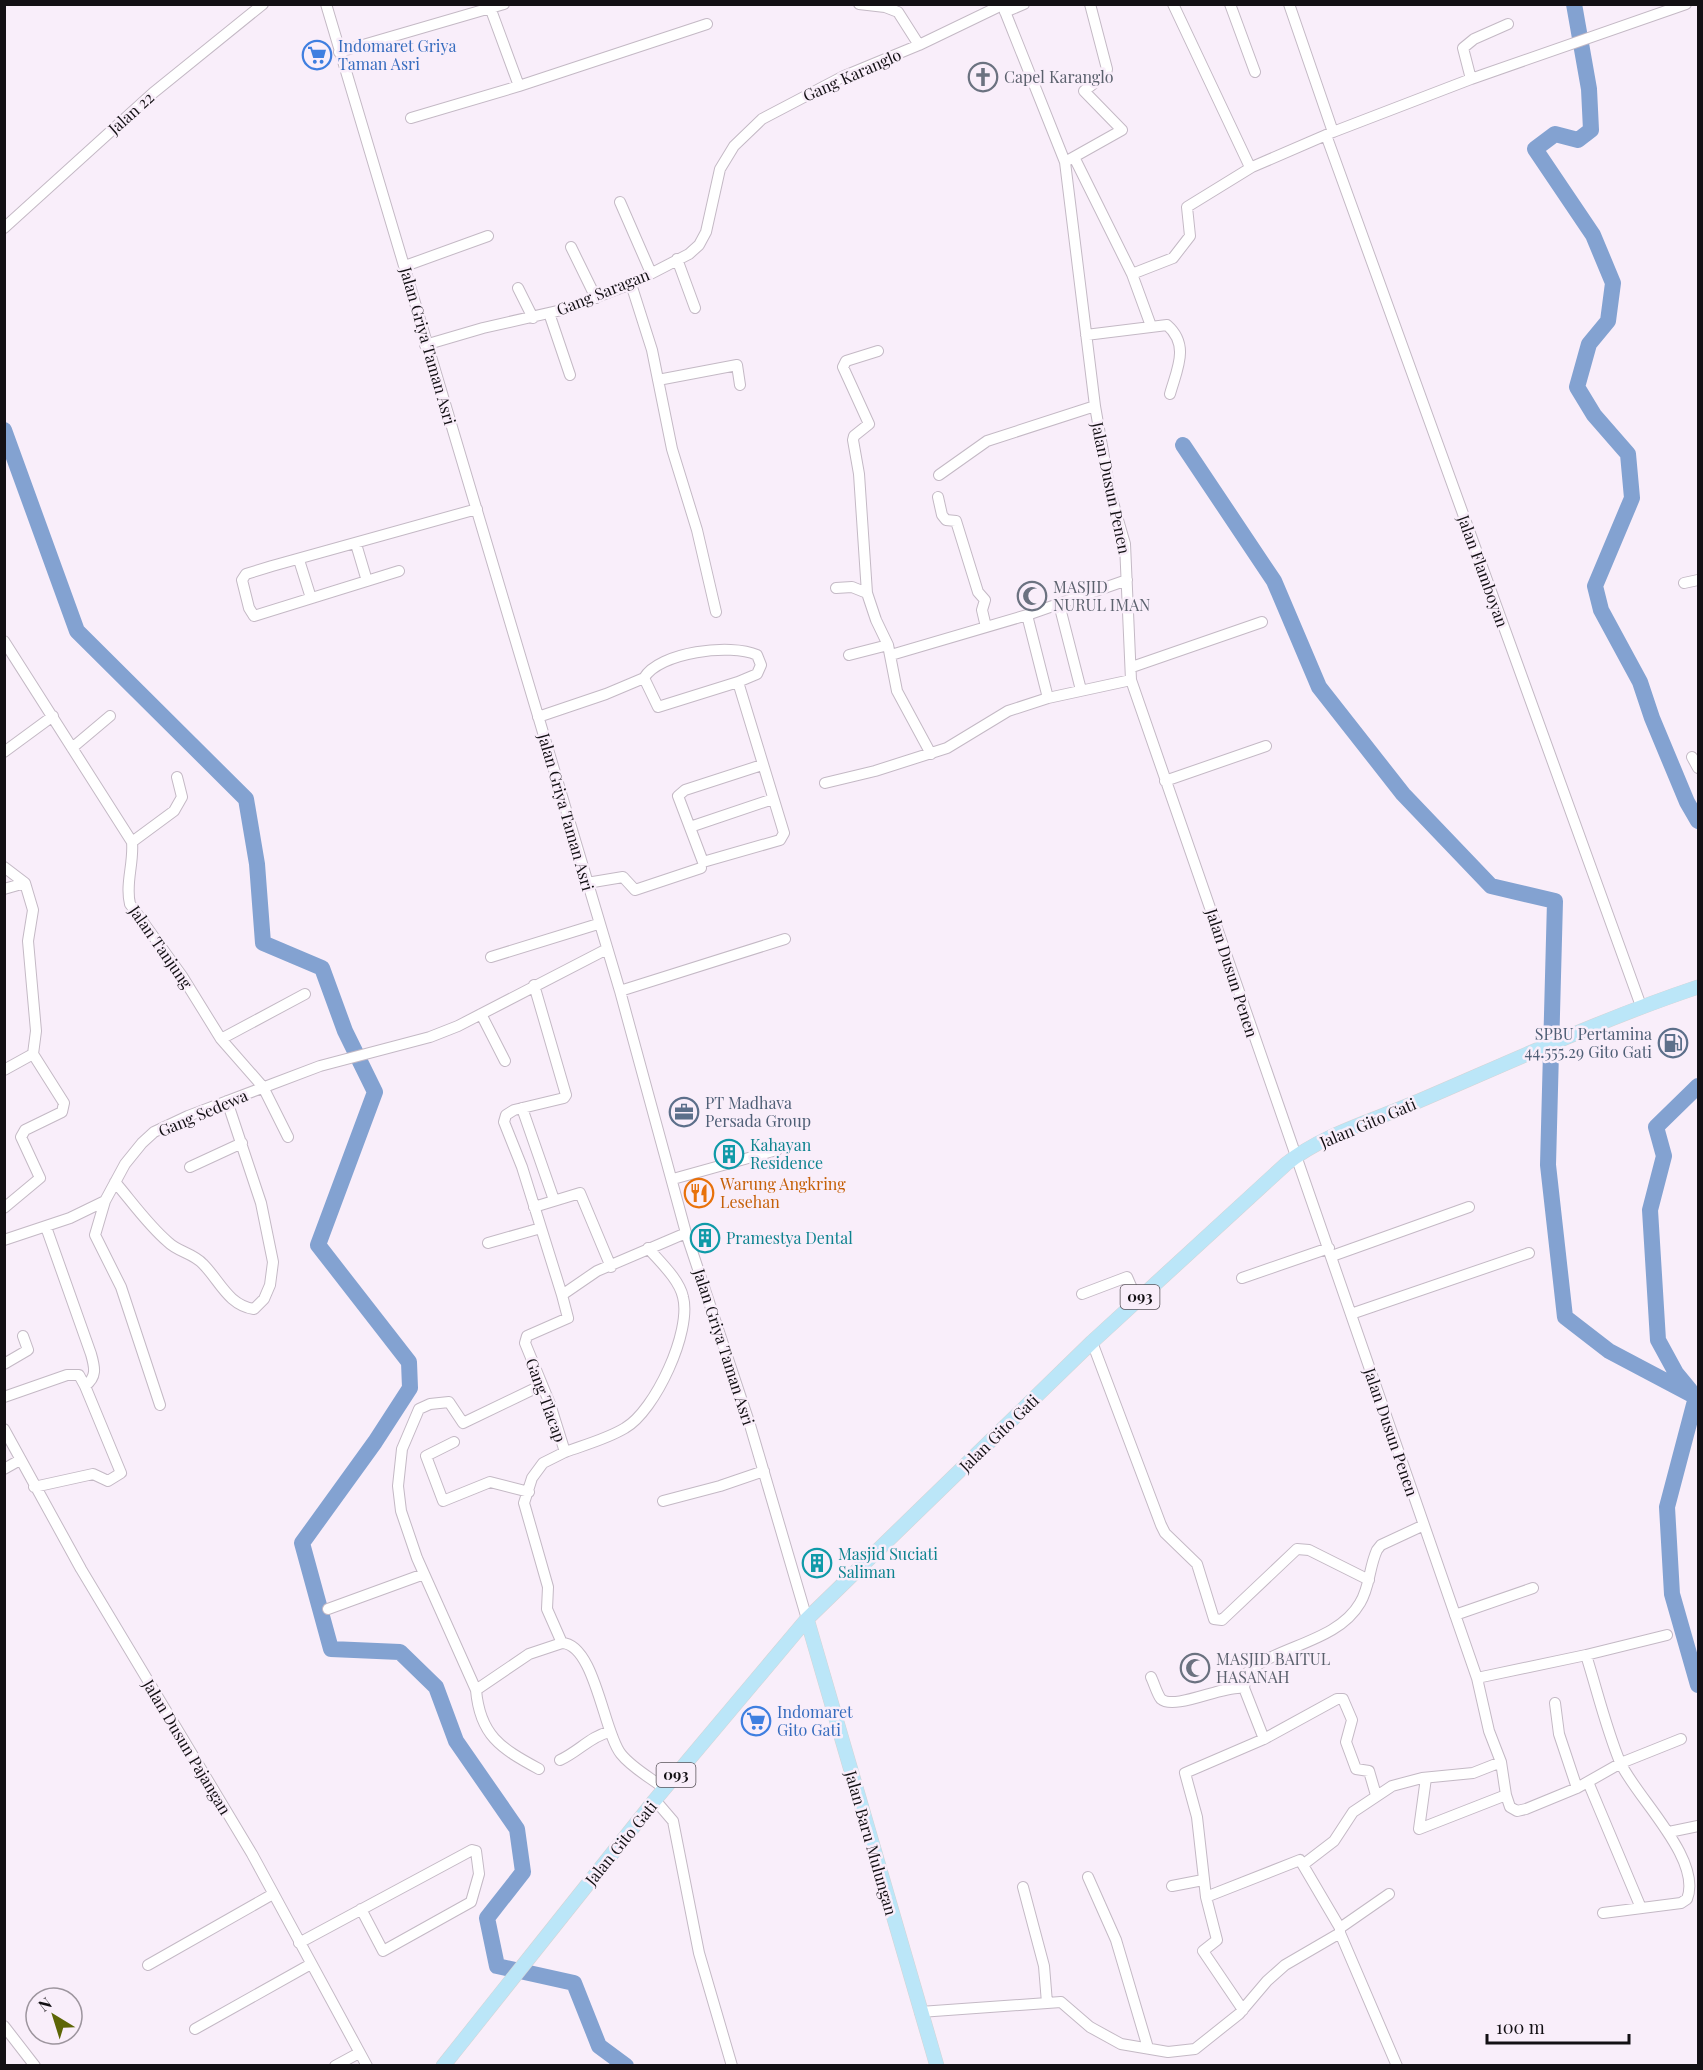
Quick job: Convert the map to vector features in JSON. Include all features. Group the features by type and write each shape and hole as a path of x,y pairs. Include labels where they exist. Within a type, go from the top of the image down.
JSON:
{"main road":[{"name":"Jalan Gito Gati","path":"443,2066 655,1800 807,1619 1092,1342 1298,1154 1641,1006 1697,988"},
{"name":"Jalan Baru Mulungan","path":"807,1619 937,2066"}],"street":[{"name":"Jalan 22","path":"4,228 153,93 263,4"},
{"name":"Jalan Griya Taman Asri","path":"326,4 405,266 425,345 477,509 598,924 620,991 686,1233 764,1471 807,1619"},
{"path":"339,52 491,10 504,4"},
{"path":"859,4 885,7 898,12 919,45"},
{"name":"Gang Karanglo","path":"720,169 734,146 769,114 844,76 1003,7 1024,4"},
{"path":"1090,4 1107,69 1106,74 1084,91 1119,133 1070,160 1132,274 1152,326"},
{"path":"1173,4 1249,165 1252,167"},
{"path":"1230,4 1255,72"},
{"name":"Jalan Flamboyan","path":"1288,4 1329,133 1641,1006"},
{"path":"1132,274 1173,258 1190,236 1187,207 1252,167 1329,133 1471,79 1665,7 1686,4"},
{"name":"Jalan Dusun Penen","path":"1003,7 1070,160 1095,406 1110,492 1124,538 1131,680 1252,1034 1298,1154 1350,1314 1476,1677 1489,1731 1501,1762 1506,1795"},
{"path":"491,10 519,86"},
{"path":"411,118 519,86 707,24"},
{"path":"1471,79 1463,48 1474,39 1508,24"},
{"name":"Gang Saragan","path":"425,345 483,328 549,314 596,298 631,284 677,259 699,245 706,232 720,169"},
{"path":"620,202 651,273"},
{"path":"405,266 488,236"},
{"path":"571,247 596,298"},
{"path":"677,259 695,308"},
{"path":"631,284 652,350 672,449 697,530 716,612"},
{"path":"518,288 533,318"},
{"path":"549,314 570,375"},
{"path":"1086,335 1167,325 1180,343 1181,354 1170,394"},
{"path":"878,351 846,361 843,367 869,424 854,436 853,440 859,474 867,593 890,650 897,691 931,754"},
{"path":"658,380 737,366 740,386"},
{"path":"939,475 987,441 1095,406"},
{"path":"938,497 942,515 946,520 956,521 978,592 985,600 981,610 986,627"},
{"path":"399,571 254,616 249,608 242,580 246,574 477,509"},
{"path":"356,544 367,581"},
{"path":"299,560 311,598"},
{"path":"849,655 890,650 986,627 1127,580"},
{"path":"1684,583 1698,580"},
{"path":"836,588 852,587 867,593"},
{"path":"1059,604 1081,690"},
{"path":"1027,615 1048,698"},
{"path":"1132,667 1262,622"},
{"path":"4,641 132,842 174,811 183,797 177,777"},
{"path":"538,717 606,694 644,678 647,671 696,651 727,648 757,655 761,665 757,674 738,682 658,707 644,678"},
{"path":"825,783 931,754 963,740 996,716 1048,698 1131,680"},
{"path":"738,682 783,830 780,840 703,862 678,800 682,792 762,765"},
{"path":"4,752 53,716"},
{"path":"72,748 110,716"},
{"path":"1165,781 1266,746"},
{"path":"1692,758 1698,768"},
{"path":"690,827 773,799"},
{"name":"Jalan Tanjung","path":"132,842 133,858 127,893 130,904 176,967 221,1040 263,1087 288,1137"},
{"path":"4,867 25,883 33,910 28,941 36,1031 33,1054 62,1095 62,1112 25,1130 21,1137 40,1178 4,1208"},
{"path":"587,883 623,877 634,890 701,868"},
{"path":"4,889 25,883"},
{"path":"491,957 598,924"},
{"path":"620,991 665,979 785,939"},
{"name":"Gang Sedewa","path":"160,1405 121,1287 96,1235 97,1223 105,1201 125,1164 154,1132 227,1101 320,1066 430,1037 481,1014 607,949"},
{"path":"534,985 566,1095 564,1098 522,1108 506,1115 504,1122 562,1295 597,1271 611,1267 648,1248 686,1233"},
{"path":"221,1040 305,994"},
{"path":"481,1014 505,1061"},
{"path":"4,1070 33,1054"},
{"path":"115,1182 169,1244 193,1255 204,1264 227,1295 246,1308 254,1309 267,1292 273,1262 261,1203 227,1101"},
{"path":"522,1108 554,1200"},
{"path":"190,1167 242,1143"},
{"path":"673,1179 777,1150"},
{"path":"534,1207 578,1193 581,1195 611,1267"},
{"path":"4,1240 46,1227 105,1201"},
{"path":"1242,1278 1469,1207"},
{"path":"46,1227 94,1364 92,1381 84,1386"},
{"path":"488,1244 541,1228"},
{"path":"565,1452 625,1428 649,1406 664,1380 682,1324 683,1296 648,1248"},
{"path":"1350,1314 1529,1253"},
{"path":"1082,1294 1127,1277 1137,1300"},
{"name":"Gang Tlacap","path":"562,1295 568,1318 527,1336 525,1342 565,1452 543,1463 532,1478 524,1503 525,1513 548,1587 547,1609 562,1643 573,1647 586,1666 605,1706 609,1732 621,1754 665,1789"},
{"path":"4,1364 28,1350 23,1336"},
{"path":"1092,1342 1161,1526 1165,1533 1197,1564 1214,1619 1222,1620 1297,1549 1309,1550 1369,1580"},
{"path":"4,1396 68,1375 79,1375 121,1473 108,1481 93,1474 34,1487"},
{"path":"539,1769 487,1732 478,1710 476,1690 424,1574 401,1511 398,1486 402,1449 416,1412 430,1404 449,1402 463,1423 542,1385"},
{"name":"Jalan Dusun Pajangan","path":"4,1429 81,1569 252,1854 367,2066"},
{"path":"454,1442 426,1456 443,1501 489,1482 529,1492"},
{"path":"4,1469 20,1460"},
{"path":"663,1501 764,1471"},
{"path":"1264,1739 1244,1688 1244,1678 1248,1671 1308,1643 1355,1611 1362,1600 1369,1580 1374,1556 1381,1545 1424,1524"},
{"path":"328,1609 424,1574"},
{"path":"1455,1615 1533,1588"},
{"path":"1476,1677 1586,1655 1667,1635"},
{"path":"476,1690 523,1658 562,1643"},
{"path":"1586,1655 1621,1763 1669,1832 1690,1880 1690,1893 1681,1903 1603,1913"},
{"path":"1151,1677 1160,1697 1165,1701 1191,1699 1231,1687 1244,1688"},
{"path":"1243,2010 1203,1952 1217,1940 1203,1880 1197,1817 1185,1773 1264,1739 1337,1699 1343,1700 1352,1720 1346,1745 1356,1769 1369,1771 1376,1795"},
{"path":"1555,1703 1559,1734 1577,1788"},
{"path":"560,1760 579,1751 599,1735 609,1732"},
{"path":"1420,1779 1419,1829 1506,1795 1510,1807 1517,1811 1577,1788 1621,1763 1681,1739"},
{"path":"1304,1864 1334,1841 1353,1812 1376,1795 1420,1779 1473,1773 1501,1762"},
{"path":"1588,1782 1641,1908"},
{"path":"655,1800 673,1821 699,1953 732,2066"},
{"path":"1669,1832 1698,1826"},
{"path":"299,1943 361,1909 472,1850 476,1851 479,1874 471,1902 383,1951 361,1909"},
{"path":"1206,1897 1296,1861 1299,1860 1304,1864 1340,1930 1396,2066"},
{"path":"1088,1876 1116,1940 1148,2048"},
{"path":"1172,1886 1203,1880"},
{"path":"1023,1887 1044,1966 1047,2002"},
{"path":"148,1965 273,1894"},
{"path":"920,2012 1061,2002 1090,2027 1121,2044 1167,2052 1195,2049 1243,2010 1267,1981 1285,1965 1340,1930 1389,1894"},
{"path":"195,2029 311,1964"},
{"path":"4,2026 34,2066"},
{"path":"335,2066 359,2053"}],"waterway":[{"path":"1574,4 1589,89 1591,130 1578,140 1555,134 1535,149 1593,235 1613,283 1608,321 1589,344 1577,387 1594,415 1628,454 1632,498 1595,586 1601,610 1640,682 1652,718 1687,802 1698,821"},
{"path":"4,430 77,631 246,799 257,864 263,943 322,968 345,1031 375,1092 318,1245 409,1362 410,1388 375,1442 302,1543 331,1649 400,1652 436,1687 456,1741 517,1829 523,1872 487,1918 497,1966 574,1983 599,2046 626,2066"},
{"path":"1183,445 1274,581 1319,687 1403,794 1491,886 1555,901 1548,1165 1565,1317 1609,1351 1696,1397 1667,1507 1672,1594 1698,1685"},
{"path":"1690,1390 1676,1373 1658,1340 1650,1210 1664,1156 1656,1127 1698,1086"}],"place":[{"name":"Indomaret Griya Taman Asri","path":"317,55"},
{"name":"Capel Karanglo","path":"983,77"},
{"name":"MASJID NURUL IMAN","path":"1032,596"},
{"name":"SPBU Pertamina 44.555.29 Gito Gati","path":"1673,1043"},
{"name":"PT Madhava Persada Group","path":"684,1112"},
{"name":"Kahayan Residence","path":"729,1154"},
{"name":"Warung Angkring Lesehan","path":"699,1193"},
{"name":"Pramestya Dental","path":"705,1238"},
{"name":"Masjid Suciati Saliman","path":"817,1563"},
{"name":"MASJID BAITUL HASANAH","path":"1195,1668"},
{"name":"Indomaret Gito Gati","path":"756,1721"}]}
